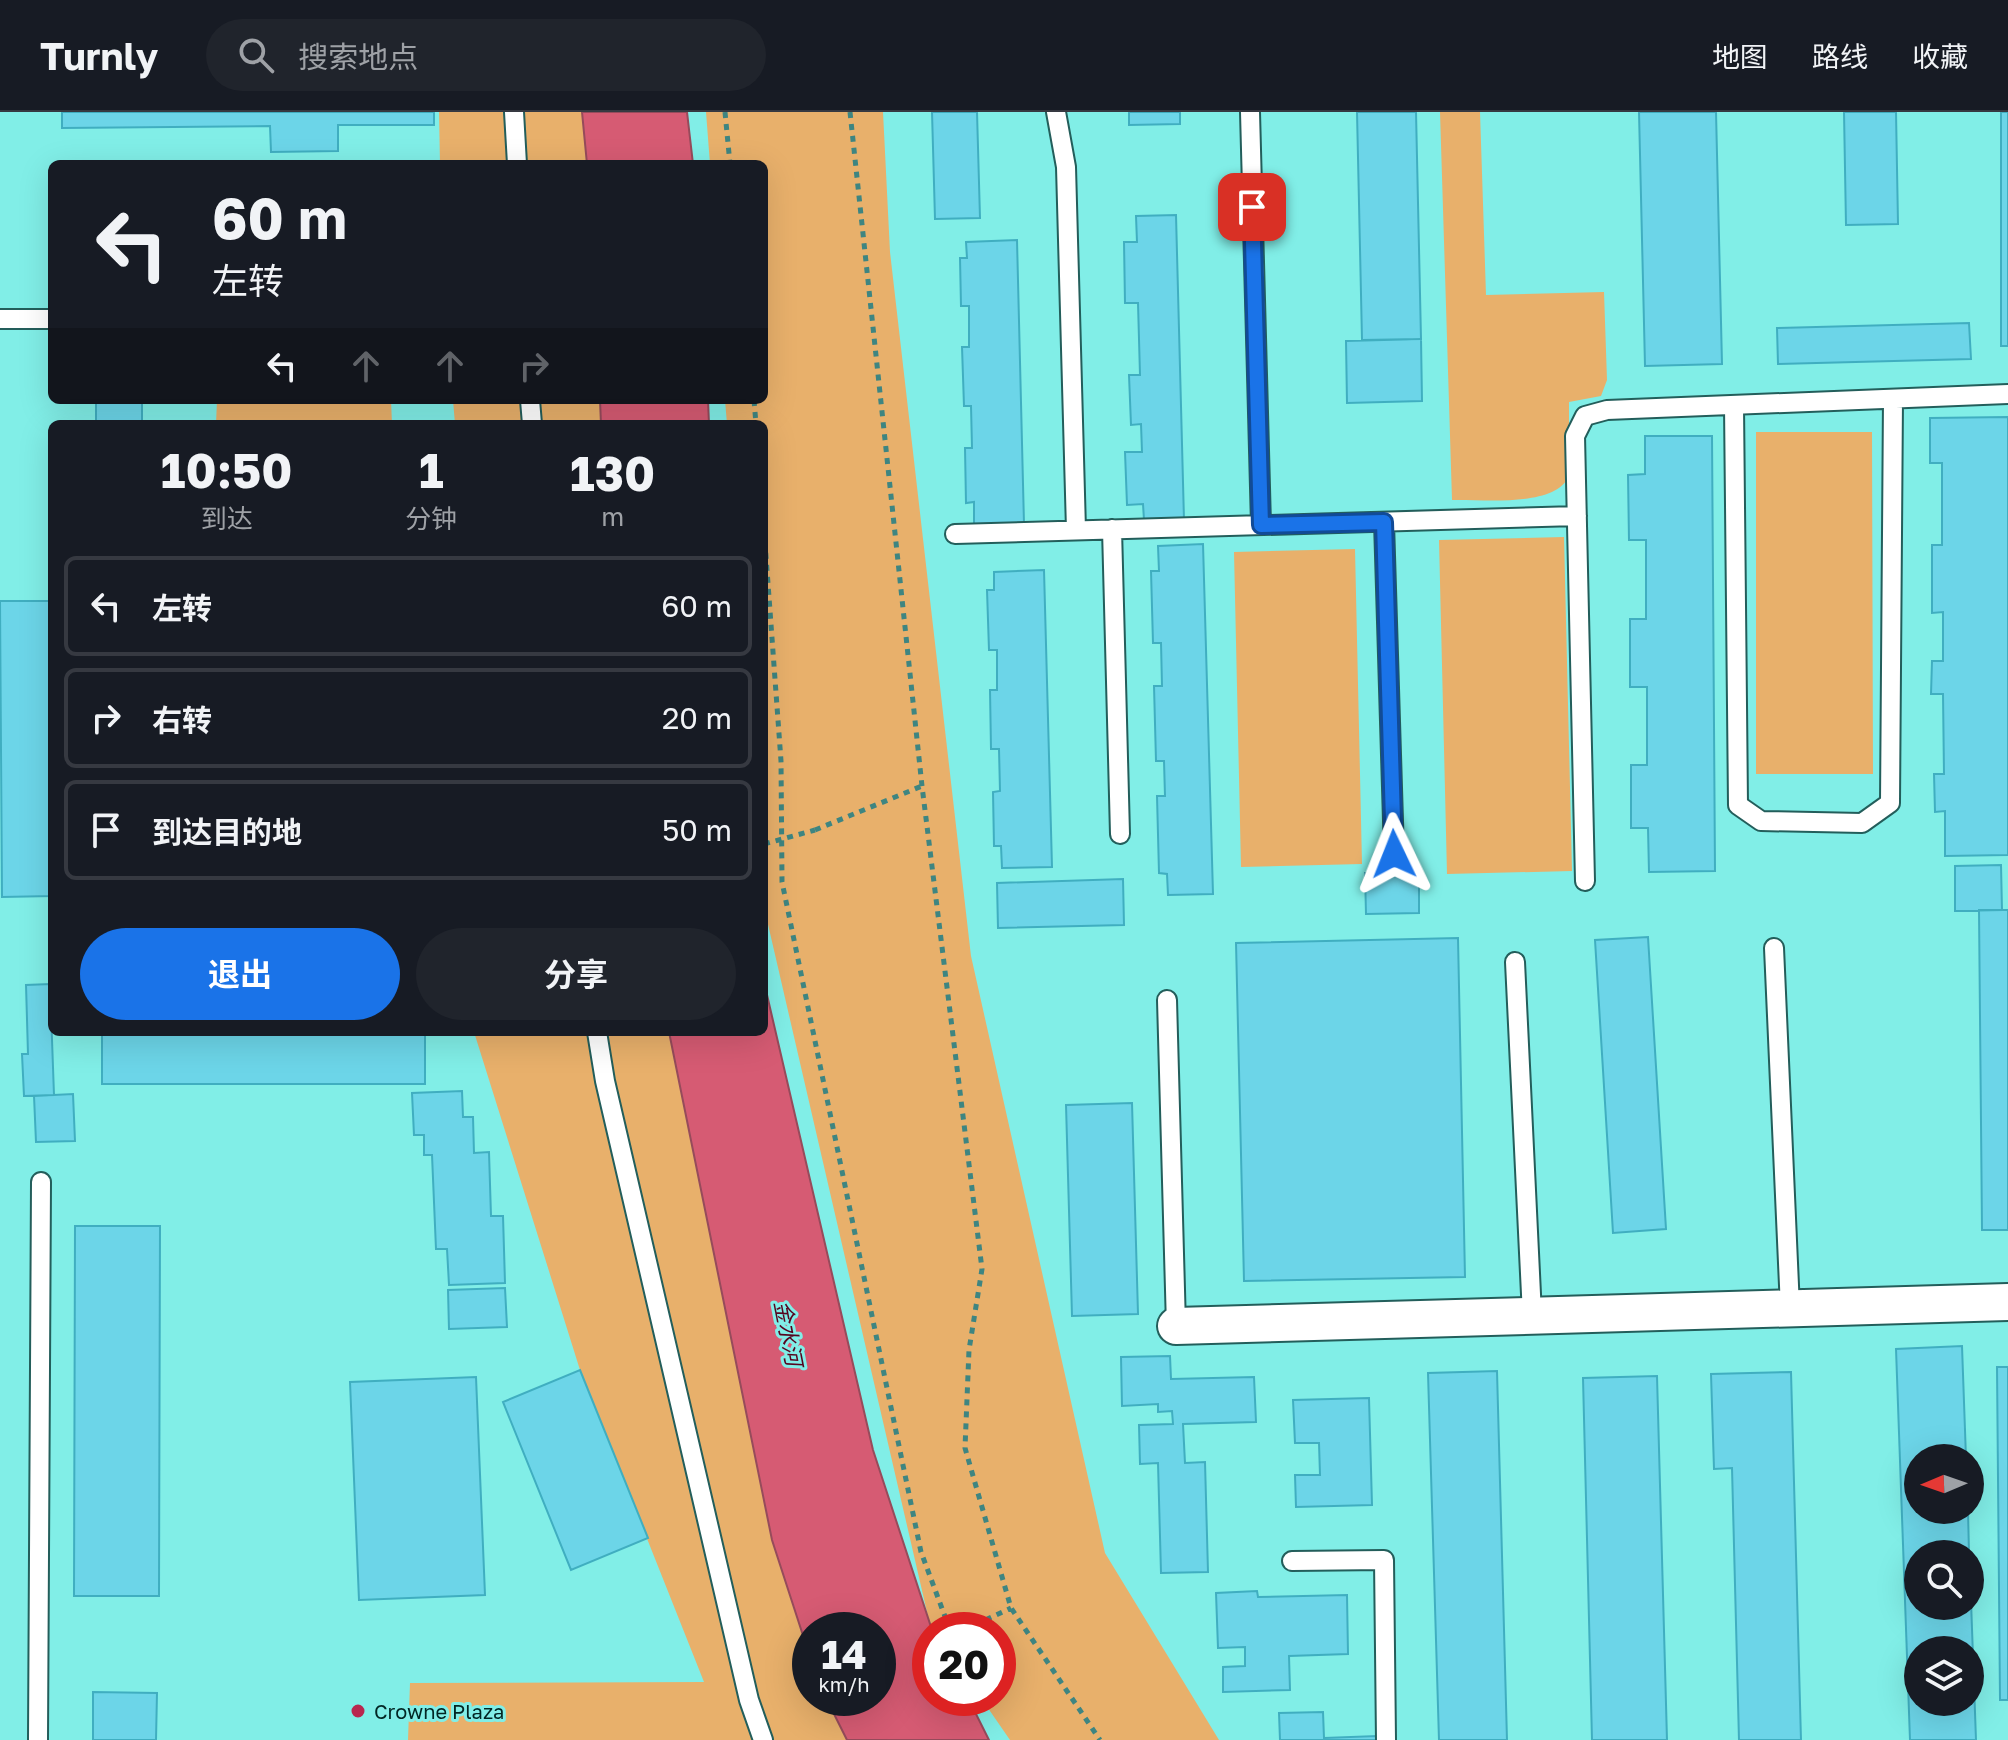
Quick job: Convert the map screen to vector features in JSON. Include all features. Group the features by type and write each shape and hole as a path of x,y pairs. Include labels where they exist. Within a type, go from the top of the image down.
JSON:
{"street":[{"path":"1176,1326 2008,1302"}],"lane":[{"path":"514,112 517,160"},
{"path":"1056,112 1066,167 1076,530"},
{"path":"1250,112 1261,525"},
{"path":"0,319 48,319"},
{"path":"1585,881 1575,436 1585,416 1607,410 2008,394"},
{"path":"1734,405 1738,805 1761,821 1862,823 1890,803 1893,399"},
{"path":"955,534 1577,516"},
{"path":"1384,522 1394,854"},
{"path":"1112,529 1120,834"},
{"path":"1774,948 1790,1308"},
{"path":"1515,962 1532,1315"},
{"path":"1167,1000 1176,1326"},
{"path":"598,1036 605,1081 749,1700 763,1740"},
{"path":"38,1740 41,1182"},
{"path":"1292,1561 1384,1560 1386,1740"}],"path":[{"path":"725,112 730,160"},
{"path":"850,112 922,786 982,1269 969,1350 965,1448 1011,1608 1100,1740"},
{"path":"768,584 781,761 782,882 921,1552 943,1612"},
{"path":"768,843 815,830 922,786"},
{"path":"1002,1612 1011,1608"}],"shaded area":[{"path":"439,112 582,112 587,160 440,160"},
{"path":"706,112 883,112 890,252 971,956 1105,1553 1219,1740 1010,1740 993,1716 1016,1716 1016,1612 927,1612 768,924 768,420 727,420 725,404 768,404 768,160 710,160"},
{"path":"1440,112 1480,112 1486,295 1604,292 1607,380 1601,396 1569,402 1569,476 1561,486 1534,497 1452,500"},
{"path":"217,404 391,404 392,420 216,420"},
{"path":"453,404 600,404 601,420 455,420"},
{"path":"1756,432 1872,432 1873,774 1756,774"},
{"path":"1564,537 1572,871 1447,874 1439,540"},
{"path":"1355,549 1362,864 1241,867 1234,552"},
{"path":"475,1036 670,1036 772,1540 795,1612 792,1612 792,1716 835,1716 847,1740 408,1740 410,1683 704,1682 580,1370"}],"water":[{"path":"582,112 687,112 693,160 587,160"},
{"path":"600,404 708,404 709,420 601,420"},
{"name":"金水河","path":"768,999 873,1450 926,1612 912,1612 912,1716 977,1716 989,1740 847,1740 835,1716 896,1716 896,1612 795,1612 772,1540 670,1036 768,1036"}],"building":[{"path":"62,112 434,112 434,125 338,125 338,151 271,152 270,126 62,128"},
{"path":"932,112 977,112 980,218 935,219"},
{"path":"1129,112 1180,112 1180,124 1129,125"},
{"path":"1357,112 1416,112 1421,339 1362,340"},
{"path":"1639,112 1716,112 1722,364 1645,366"},
{"path":"1844,112 1896,112 1898,224 1846,225"},
{"path":"2001,112 2008,112 2008,346 2001,346"},
{"path":"1176,215 1184,520 1144,520 1143,504 1127,505 1125,452 1142,452 1141,424 1131,425 1129,375 1140,375 1138,303 1125,303 1124,242 1137,242 1136,216"},
{"path":"1017,240 1024,524 974,525 974,502 966,503 965,448 972,448 971,406 964,406 962,347 969,347 969,306 961,306 960,258 967,258 966,242"},
{"path":"1969,323 1971,359 1778,364 1777,328"},
{"path":"1421,339 1422,401 1347,403 1346,341"},
{"path":"96,404 142,404 142,420 96,420"},
{"path":"2008,417 2008,855 1945,856 1945,811 1935,812 1934,774 1944,774 1943,694 1931,694 1932,661 1943,661 1943,612 1932,613 1932,545 1942,545 1942,463 1930,463 1930,418"},
{"path":"1645,436 1712,436 1715,871 1649,872 1648,828 1631,828 1631,765 1647,765 1647,687 1630,687 1630,619 1646,619 1646,540 1629,540 1628,475 1645,474"},
{"path":"1203,544 1213,894 1168,895 1167,874 1159,873 1157,796 1165,796 1164,761 1156,761 1154,686 1162,686 1161,643 1153,643 1151,571 1159,571 1158,546"},
{"path":"1044,570 1052,867 1002,868 1001,846 994,846 993,792 1000,791 999,749 991,749 990,690 997,690 997,650 989,650 987,590 994,590 994,572"},
{"path":"0,601 48,601 48,896 2,897"},
{"path":"2001,865 2002,910 1955,911 1955,866"},
{"path":"1419,872 1419,913 1366,914 1365,873"},
{"path":"1123,879 1124,925 998,928 997,883"},
{"path":"1979,910 2008,910 2008,1230 1982,1230"},
{"path":"1648,937 1666,1229 1613,1233 1595,940"},
{"path":"1458,938 1465,1277 1244,1281 1236,943"},
{"path":"48,984 48,1036 52,1036 54,1095 24,1096 22,1054 28,1054 26,985"},
{"path":"102,1036 425,1036 425,1084 102,1084"},
{"path":"462,1091 463,1117 473,1117 474,1153 489,1152 491,1216 503,1216 505,1283 449,1285 447,1249 436,1249 432,1155 424,1155 424,1135 414,1135 412,1093"},
{"path":"73,1094 75,1141 36,1142 34,1096"},
{"path":"1132,1103 1138,1314 1072,1316 1066,1105"},
{"path":"75,1226 160,1226 159,1596 74,1596"},
{"path":"505,1288 507,1327 449,1329 448,1290"},
{"path":"1962,1346 1966,1444 1904,1444 1904,1524 1968,1524 1969,1540 1904,1540 1904,1572 1896,1349"},
{"path":"1170,1356 1171,1379 1254,1377 1256,1422 1183,1424 1185,1463 1205,1462 1208,1572 1161,1573 1158,1463 1140,1464 1139,1425 1173,1424 1172,1411 1158,1412 1158,1404 1122,1406 1121,1357"},
{"path":"1997,1367 2008,1367 2008,1700 2000,1700"},
{"path":"580,1370 648,1538 571,1570 503,1402"},
{"path":"1497,1371 1507,1740 1439,1740 1428,1373"},
{"path":"1791,1372 1801,1740 1739,1740 1732,1468 1714,1469 1711,1374"},
{"path":"1657,1376 1667,1740 1592,1740 1583,1378"},
{"path":"476,1377 485,1595 359,1600 350,1382"},
{"path":"1369,1398 1372,1505 1296,1507 1295,1475 1320,1475 1319,1443 1295,1443 1293,1400"},
{"path":"1257,1591 1258,1597 1347,1595 1348,1654 1289,1656 1290,1690 1223,1692 1223,1667 1245,1666 1245,1647 1218,1648 1216,1593"},
{"path":"1906,1620 1972,1620 1972,1636 1906,1636"},
{"path":"93,1692 157,1693 156,1740 93,1740"},
{"path":"1323,1712 1324,1738 1377,1736 1377,1740 1280,1740 1279,1713"},
{"path":"1909,1716 1975,1716 1976,1740 1910,1740"}],"place":[{"name":"Crowne Plaza","path":"358,1711"}],"route":[{"path":"1252,207 1261,525 1384,522 1394,854"}]}
